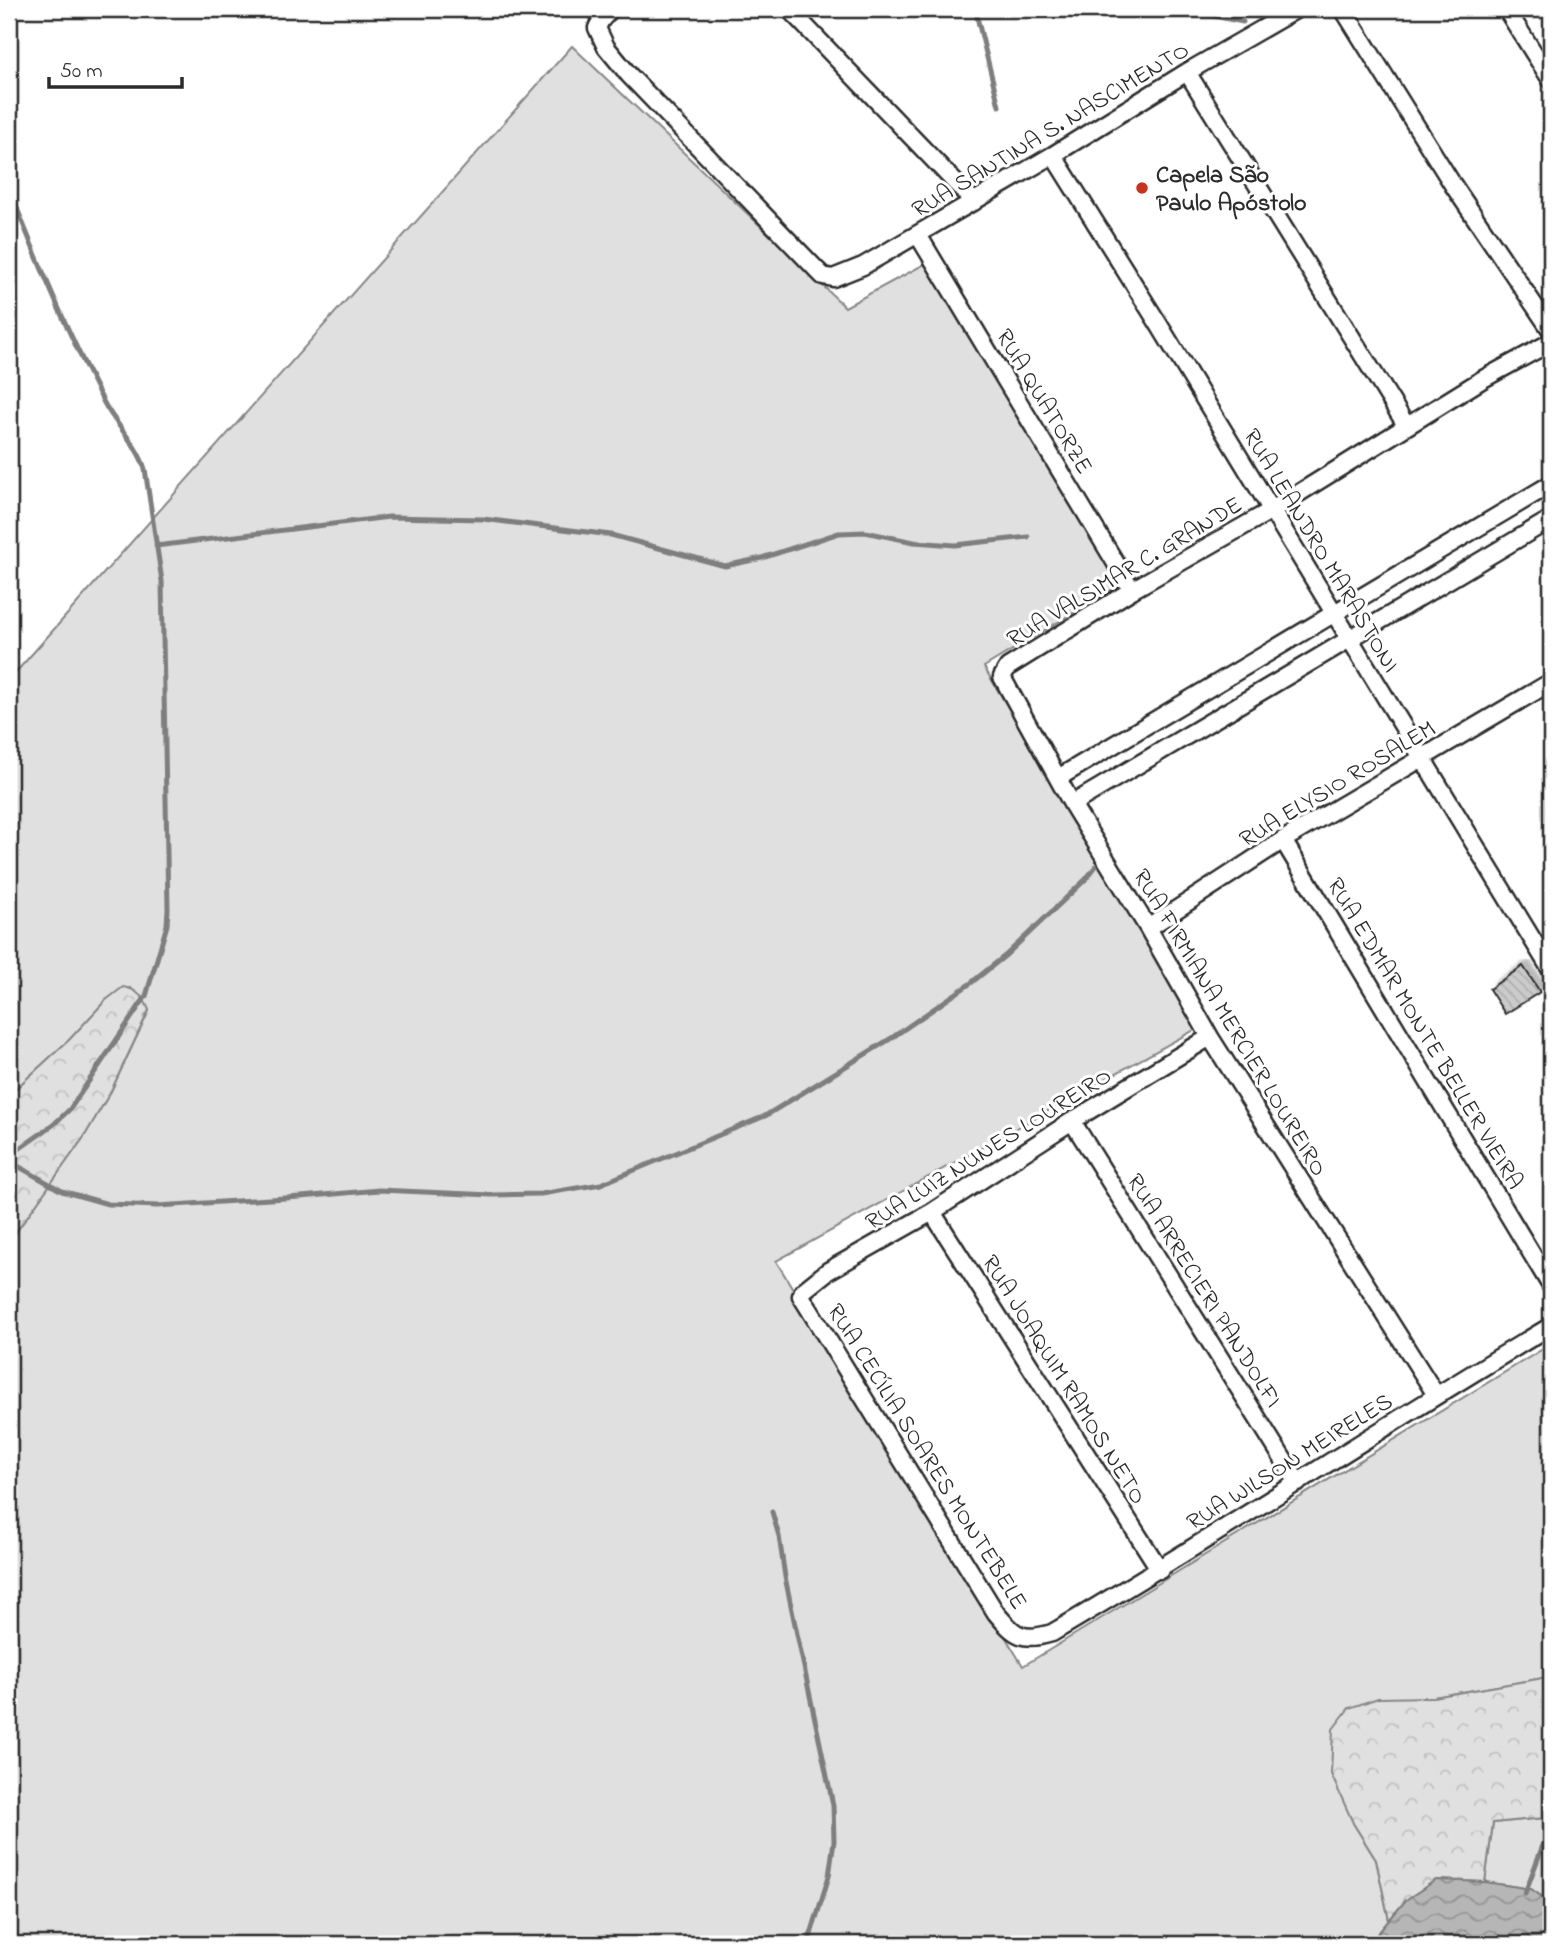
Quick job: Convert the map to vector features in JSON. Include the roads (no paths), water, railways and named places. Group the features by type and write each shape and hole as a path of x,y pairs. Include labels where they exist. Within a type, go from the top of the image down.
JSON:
{"street":[{"name":"RUA SANTINA S. NASCIMENTO","path":"611,9 597,28 606,47 654,103 823,276 833,278 842,276 918,235 1187,72 1297,9"},
{"path":"789,9 974,202"},
{"path":"1343,9 1453,185 1551,330"},
{"path":"1506,9 1551,80"},
{"path":"1187,72 1406,425"},
{"name":"RUA LEANDRO MARASTONI","path":"1053,155 1551,970"},
{"name":"RUA QUATORZE","path":"918,235 1132,590"},
{"name":"RUA VALSIMAR C. GRANDE","path":"1008,667 1132,590 1270,511 1406,425 1551,342"},
{"path":"1058,778 1551,484"},
{"path":"1072,804 1551,519"},
{"path":"1472,530 1488,556"},
{"name":"RUA FIRMIANA MERCIER LOUREIRO","path":"1008,667 1004,671 1003,681 1072,804 1148,928 1210,1037 1436,1395"},
{"name":"RUA ELYSIO ROSALEM","path":"1148,928 1283,840 1551,682"},
{"path":"1196,697 1210,723"},
{"name":"RUA EDMAR MONTE BELLER VIEIRA","path":"1283,840 1551,1286"},
{"name":"RUA LUIZ NUNES LOUREIRO","path":"806,1304 801,1296 806,1287 828,1271 932,1212 1072,1121 1210,1037"},
{"name":"RUA ARRECIERI PANDOLFI","path":"1072,1121 1298,1483"},
{"name":"RUA JOAQUIM RAMOS NETO","path":"932,1212 1160,1570"},
{"name":"RUA CECÍLIA SOARES MONTEBELE","path":"806,1304 996,1613 1007,1626 1024,1637 1033,1639 1052,1633"},
{"name":"RUA WILSON MEIRELES","path":"1052,1633 1160,1570 1436,1395 1551,1326"}],"water":[{"path":"1436,1880 1485,1882 1531,1889 1551,1903 1551,1944 1374,1944 1375,1937 1406,1900"}],"waterway":[{"path":"975,9 999,106"},
{"path":"1180,9 1243,22"},
{"path":"9,188 77,349 108,410 137,451 145,469 162,581 168,909 167,925 146,996 70,1109 53,1125 9,1156"},
{"path":"156,546 389,517 483,519 611,535 725,566 762,558 839,533 865,532 914,542 955,545 1028,537"},
{"path":"9,1161 62,1191 108,1204 158,1206 379,1190 492,1195 541,1194 601,1184 765,1116 890,1039 971,983 1006,955 1086,879 1096,866"},
{"path":"772,1512 833,1805 834,1841 829,1876 808,1944"},
{"path":"1525,1893 1551,1824"}],"place":[{"name":"Capela São Paulo Apóstolo","path":"1142,188"}]}
